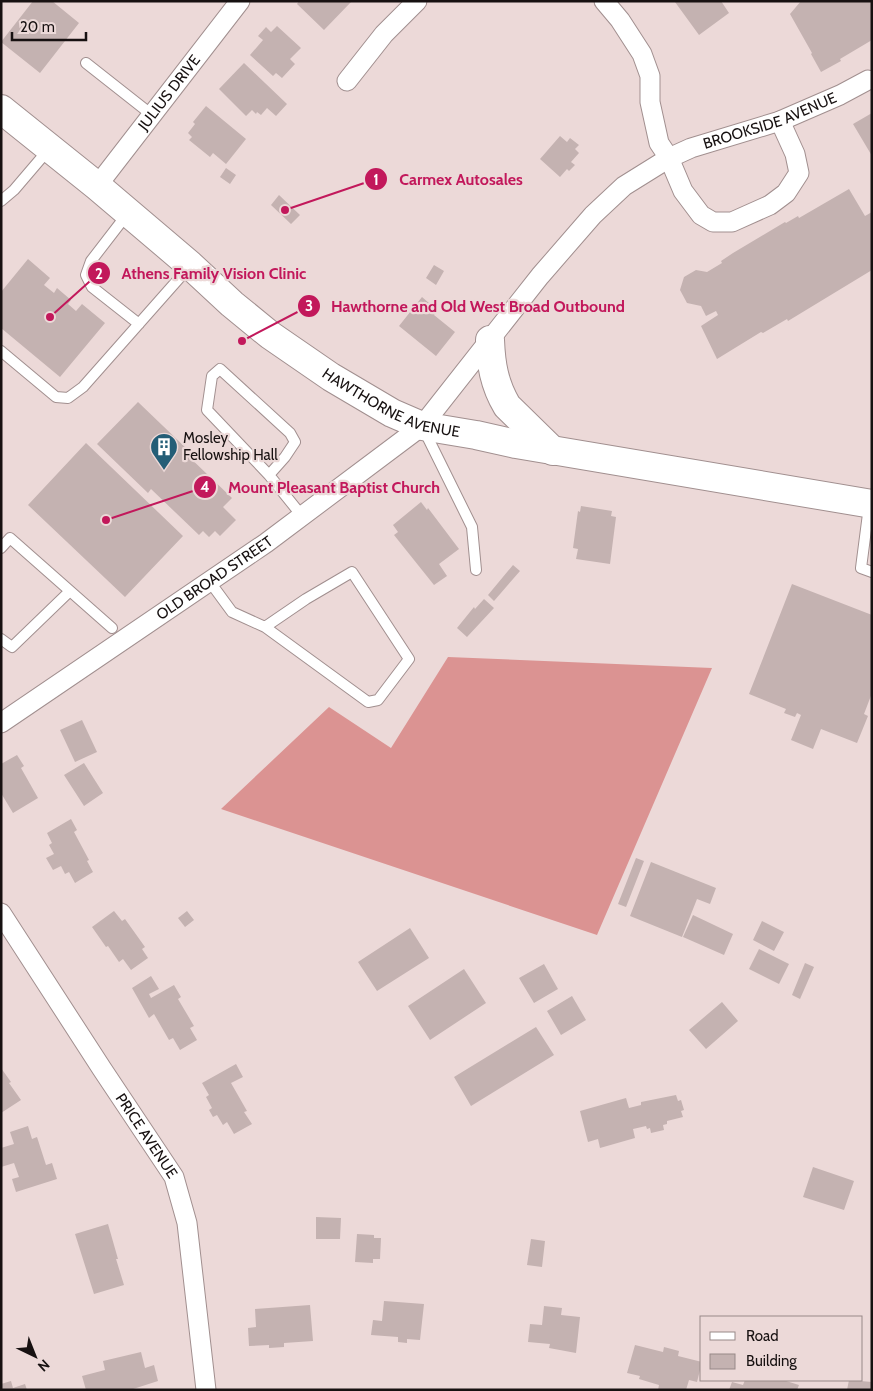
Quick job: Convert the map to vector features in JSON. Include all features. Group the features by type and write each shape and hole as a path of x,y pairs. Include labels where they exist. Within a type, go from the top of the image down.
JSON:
{"main road":[{"name":"HAWTHORNE AVENUE","path":"1,109 97,186 270,335 331,378 392,413 422,426 554,451 871,503"},
{"path":"490,340 492,370 500,394 507,406 554,451"}],"street":[{"name":"JULIUS DRIVE","path":"97,186 240,1"},
{"path":"347,81 384,34 416,1"},
{"path":"604,1 642,54 650,76 650,102 659,143 669,158 683,191 701,215 713,222 732,222 770,205 786,193 799,173 795,154 780,121"},
{"name":"BROOKSIDE AVENUE","path":"490,340 540,276 593,215 624,186 669,158 691,148 780,121 840,95 868,80"},
{"name":"OLD BROAD STREET","path":"1,723 210,582 422,426 490,340"},
{"name":"PRICE AVENUE","path":"1,913 174,1177 187,1223 206,1390"}],"lane":[{"path":"86,63 152,115"},
{"path":"1,201 14,190 50,148"},
{"path":"129,213 91,261 86,275 92,287 139,324"},
{"path":"1,351 56,397 68,398 83,387 190,265"},
{"path":"269,475 295,442 290,433 220,369 212,376 207,410 269,475 302,516"},
{"path":"422,426 472,527 476,570"},
{"path":"871,503 861,568 872,572"},
{"path":"1,548 10,538 112,628"},
{"path":"210,582 232,612 265,627 368,702 378,700 409,659 352,572 306,599 265,627"},
{"path":"1,639 12,648 70,591"}],"shaded area":[{"path":"448,657 712,668 597,935 221,809 329,707 391,748"}],"building":[{"path":"33,1 52,1 79,23 40,73 1,42"},
{"path":"299,1 352,1 324,30 297,4"},
{"path":"721,1 729,13 699,35 675,2"},
{"path":"801,1 872,1 872,40 821,72 790,14"},
{"path":"277,26 301,48 290,59 295,64 282,78 276,73 273,76 250,55 263,40 258,36 266,27 271,32"},
{"path":"244,63 287,104 276,116 267,108 261,115 257,112 256,114 252,110 246,116 219,89"},
{"path":"206,106 246,139 226,164 213,153 210,157 189,140 192,137 188,133 195,124 193,122"},
{"path":"872,113 872,156 853,124"},
{"path":"560,136 567,142 570,138 579,145 575,149 579,153 571,162 575,165 569,171 567,169 560,177 540,159"},
{"path":"226,168 236,175 230,184 220,177"},
{"path":"849,189 865,216 872,212 872,270 788,321 787,319 763,333 761,332 717,359 701,326 718,315 716,311 706,316 701,306 687,303 680,290 684,277 696,270 707,272 722,263 721,261 733,253 785,222 798,216 799,218"},
{"path":"279,195 300,215 291,224 271,205"},
{"path":"28,259 50,278 44,285 54,293 57,288 71,300 68,304 76,311 82,304 105,323 60,377 1,328 1,292"},
{"path":"434,265 444,271 436,285 426,278"},
{"path":"422,297 437,310 434,315 455,332 436,356 399,326"},
{"name":"Mosley Fellowship Hall","path":"138,402 187,449 184,452 232,498 223,507 236,520 220,536 215,531 209,537 203,531 199,535 151,489 148,493 97,444"},
{"path":"86,443 183,536 125,597 28,505"},
{"path":"421,502 427,510 428,508 459,549 439,564 447,576 434,585 394,535 398,532 393,525"},
{"path":"581,506 612,511 611,516 616,517 610,564 576,559 578,549 573,548 578,511 580,512"},
{"path":"513,565 520,571 494,601 488,595"},
{"path":"792,584 872,615 872,693 864,714 868,716 857,743 821,729 813,749 791,740 801,715 797,713 795,717 784,713 786,709 749,694"},
{"path":"484,599 494,608 467,637 457,628 474,607 475,609"},
{"path":"82,720 97,752 75,762 60,730"},
{"path":"17,755 24,766 21,768 38,798 13,813 1,793 1,764"},
{"path":"84,763 103,793 84,806 64,775"},
{"path":"71,819 77,830 74,832 89,860 87,861 93,872 75,883 69,872 65,874 61,866 53,870 46,858 54,854 49,845 52,843 47,833"},
{"path":"636,858 644,861 626,907 618,904"},
{"path":"651,862 716,888 710,904 697,899 682,937 630,916"},
{"path":"114,911 122,921 125,919 145,947 142,949 148,958 131,970 123,959 119,962 92,927"},
{"path":"187,911 194,920 185,927 178,918"},
{"path":"693,915 733,934 724,955 683,937"},
{"path":"762,921 784,932 774,951 753,940"},
{"path":"410,928 429,958 377,991 358,962"},
{"path":"759,949 789,964 779,984 749,969"},
{"path":"805,963 814,967 800,999 792,995"},
{"path":"544,964 558,989 534,1003 519,978"},
{"path":"464,969 486,1003 430,1040 408,1006"},
{"path":"151,976 159,989 149,994 151,998 174,985 181,997 178,999 194,1026 190,1028 197,1040 180,1050 173,1038 169,1040 154,1014 149,1018 132,988"},
{"path":"572,996 586,1020 561,1035 547,1011"},
{"path":"722,1002 738,1021 706,1049 689,1030"},
{"path":"536,1027 554,1055 471,1106 454,1077"},
{"path":"236,1064 243,1077 231,1083 247,1111 244,1112 252,1124 234,1134 227,1122 223,1125 217,1115 213,1117 209,1110 212,1108 206,1097 209,1095 202,1083"},
{"path":"1,1068 21,1100 1,1113"},
{"path":"676,1095 678,1101 681,1100 684,1110 681,1111 683,1117 667,1121 667,1124 663,1125 664,1130 651,1133 650,1128 647,1129 646,1126 633,1129 635,1138 600,1148 598,1139 588,1142 580,1111 626,1098 629,1108 641,1105 641,1102"},
{"path":"28,1126 32,1139 37,1137 46,1165 52,1163 57,1179 16,1192 12,1179 19,1177 14,1163 1,1167 1,1148 14,1144 10,1132"},
{"path":"813,1167 854,1181 844,1210 803,1197"},
{"path":"316,1217 341,1218 340,1239 316,1239"},
{"path":"108,1224 124,1285 94,1294 75,1234"},
{"path":"357,1234 374,1235 374,1238 381,1238 380,1259 373,1259 373,1263 355,1262"},
{"path":"531,1239 545,1241 542,1267 527,1265"},
{"path":"384,1301 424,1304 420,1340 407,1339 407,1343 398,1342 398,1337 371,1335 373,1320 382,1321"},
{"path":"310,1305 313,1341 284,1343 284,1347 269,1348 269,1345 249,1346 248,1328 256,1327 255,1309"},
{"path":"544,1306 562,1308 561,1315 580,1317 576,1353 549,1348 550,1344 528,1342 530,1324 542,1325"},
{"path":"635,1345 663,1352 664,1347 679,1351 678,1356 700,1362 697,1382 689,1380 686,1390 658,1390 659,1385 639,1379 640,1376 627,1373"},
{"path":"141,1352 145,1368 154,1365 158,1381 130,1390 86,1390 82,1376 105,1370 103,1361"},
{"path":"11,1381 13,1388 25,1384 27,1390 1,1390 1,1384"},
{"path":"745,1381 786,1381 799,1385 797,1390 729,1390 732,1382 743,1385"},
{"path":"849,1381 872,1382 872,1390 847,1390"}],"place":[{"name":"Carmex Autosales","path":"285,210"},
{"name":"Athens Family Vision Clinic","path":"50,317"},
{"name":"Hawthorne and Old West Broad Outbound","path":"242,341"},
{"name":"Mosley Fellowship Hall","path":"164,471"},
{"name":"Mount Pleasant Baptist Church","path":"106,520"}]}
